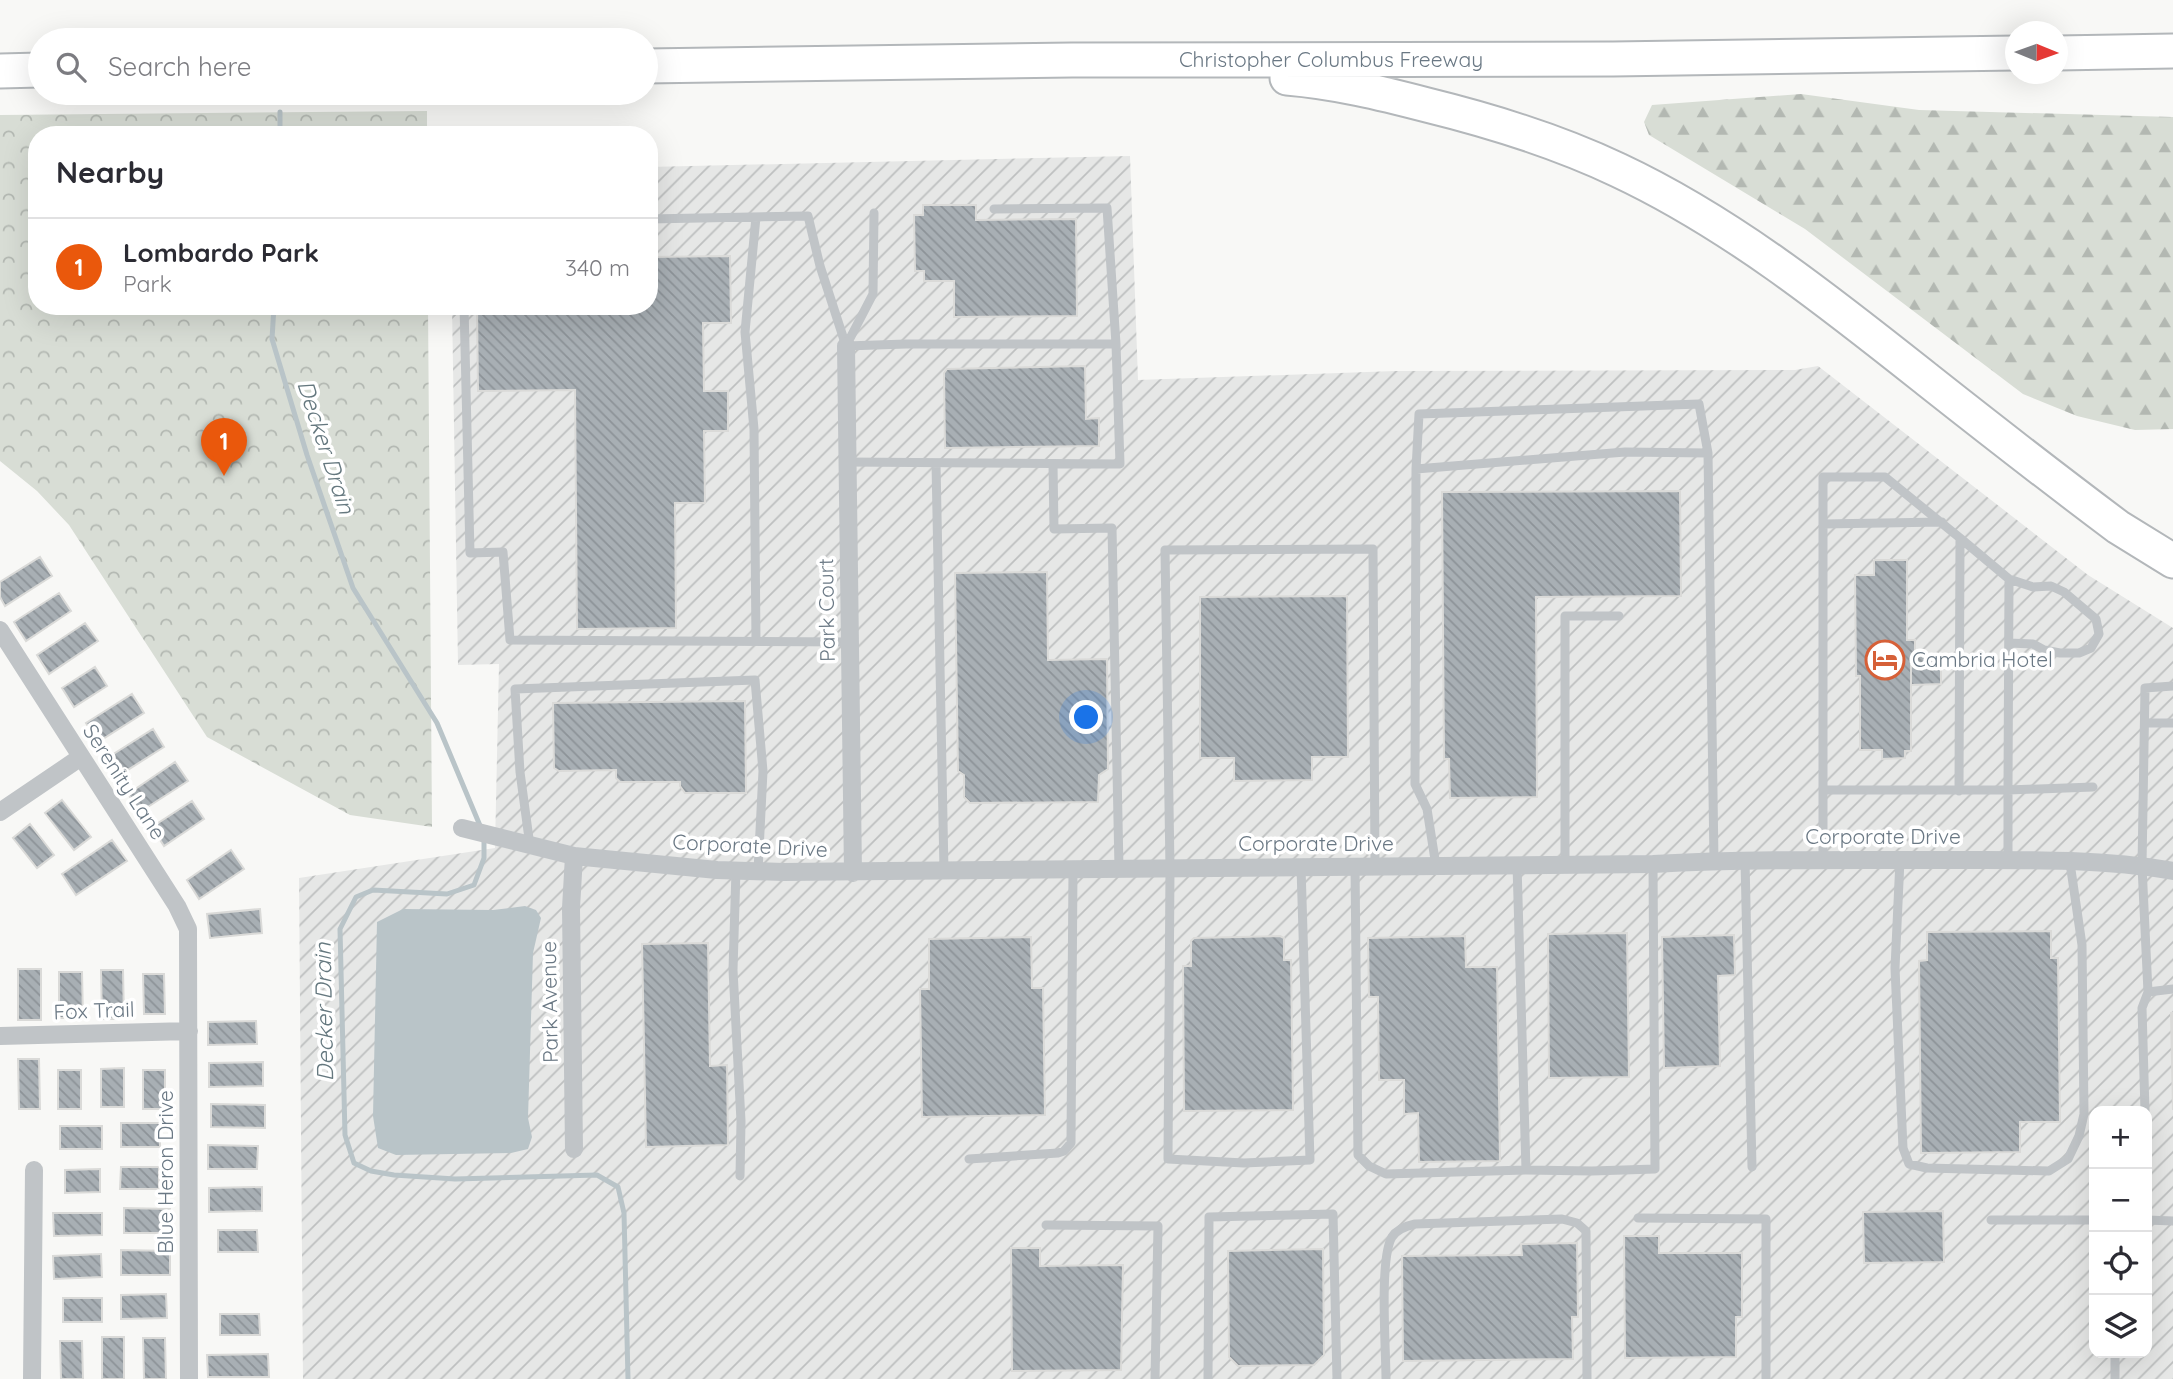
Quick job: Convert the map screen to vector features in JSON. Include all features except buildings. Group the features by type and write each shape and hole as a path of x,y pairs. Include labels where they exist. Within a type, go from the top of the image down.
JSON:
{"highway":[{"path":"2068,52 2173,51"},
{"name":"Christopher Columbus Freeway","path":"658,66 1072,60 1613,59 2005,53"},
{"path":"1072,60 1333,84 1454,111 1522,131 1619,170 1712,222 1773,261 2118,527 2173,561"},
{"path":"0,71 28,71"}],"street":[{"name":"Park Court","path":"846,346 853,873"},
{"name":"Serenity Lane","path":"0,630 177,906 188,929 188,966"},
{"path":"0,812 81,757"},
{"name":"Corporate Drive","path":"462,828 574,856 758,871 853,873 1653,864 1714,861 2008,860 2143,866 2173,872"},
{"name":"Park Avenue","path":"574,856 571,908 574,1149"},
{"name":"Blue Heron Drive","path":"188,966 189,1379"},
{"name":"Fox Trail","path":"0,1036 189,1031"},
{"path":"32,1379 34,1170"}],"lane":[{"path":"846,462 1120,464 1107,208 995,209"},
{"path":"846,346 873,294 874,213"},
{"path":"658,219 808,216 820,266 846,346"},
{"path":"756,217 745,332 754,429 756,641"},
{"path":"464,315 470,553 503,552 510,640 851,642"},
{"path":"846,346 1115,344"},
{"path":"1436,866 1427,809 1415,783 1416,468 1419,414 1699,404 1708,453 1714,861"},
{"path":"1416,468 1625,452 1708,453"},
{"path":"936,463 944,871"},
{"path":"1053,464 1054,528 1112,528 1119,868"},
{"path":"1823,860 1823,477 1885,477 2010,579 2033,587 2051,586 2064,592 2096,619 2099,634 2091,648 2079,653 2060,653 2043,650 2033,644 2009,643"},
{"path":"1824,524 1942,522"},
{"path":"1959,791 1960,538"},
{"path":"1301,867 1310,1160 1244,1163 1168,1159 1170,868 1165,550 1373,549 1375,866"},
{"path":"2008,860 2010,579"},
{"path":"1565,865 1565,616 1619,616"},
{"path":"530,846 520,772 515,689 755,680 764,771 758,871"},
{"path":"2145,1106 2142,1008 2148,992 2143,866 2145,688 2173,686"},
{"path":"2145,723 2173,723"},
{"path":"1823,790 1959,791 2093,787"},
{"path":"1899,860 1895,968 1897,1031 1903,1148 1909,1164 1927,1168 2049,1171 2068,1159 2079,1136 2084,1114 2082,946 2070,863"},
{"path":"1745,861 1752,1167"},
{"path":"1355,866 1358,1155 1369,1166 1386,1174 1656,1169 1653,864"},
{"path":"1517,865 1526,1170"},
{"path":"969,1159 1058,1153 1071,1143 1073,869"},
{"path":"736,870 733,970 741,1121 740,1176"},
{"path":"2148,992 2173,989"},
{"path":"1208,1379 1209,1217 1333,1214 1337,1379"},
{"path":"1638,1218 1766,1219 1766,1379"},
{"path":"1386,1379 1385,1266 1393,1234 1402,1227 1415,1224 1562,1219 1577,1223 1586,1231 1587,1379"},
{"path":"1991,1220 2089,1220"},
{"path":"2152,1220 2173,1221"},
{"path":"1046,1225 1158,1226 1155,1379"},
{"path":"2115,1358 2115,1379"}],"shaded area":[{"path":"1130,156 1138,380 1395,371 1795,370 1818,366 2088,575 2173,628 2173,1379 303,1379 299,878 495,848 499,664 458,665 452,315 658,315 658,167"},
{"path":"525,906 536,910 541,918 533,953 528,1118 532,1137 528,1149 511,1153 396,1155 378,1148 373,1116 377,922 403,909 493,910"}],"green space":[{"path":"1801,94 1919,110 2173,117 2173,429 2135,430 2077,416 2023,394 1805,229 1649,135 1644,122 1652,105"},
{"path":"427,111 427,126 28,126 28,315 428,315 432,827 350,815 207,737 69,525 37,491 0,461 0,115"}],"waterway":[{"name":"Decker Drain","path":"280,112 280,126"},
{"name":"Decker Drain","path":"273,315 272,339 307,455 353,588 437,723 481,828"},
{"name":"Decker Drain","path":"484,837 484,858 474,885 447,894 373,890 356,897 340,929 345,1135 354,1163 371,1171 455,1179 597,1175 618,1187 624,1213 628,1379"}],"place":[{"name":"Lombardo Park","path":"224,476"},
{"name":"Cambria Hotel","path":"1885,660"}]}
